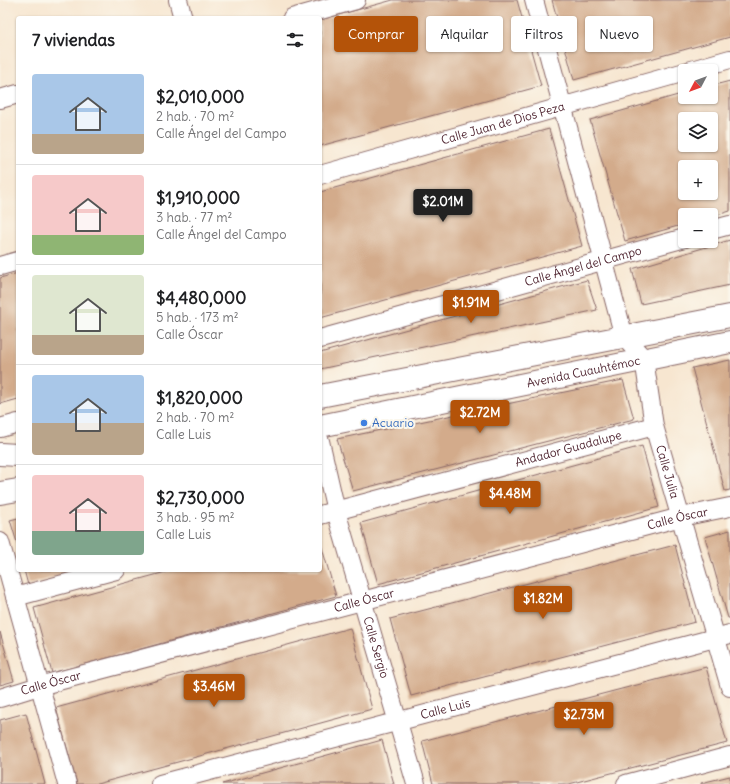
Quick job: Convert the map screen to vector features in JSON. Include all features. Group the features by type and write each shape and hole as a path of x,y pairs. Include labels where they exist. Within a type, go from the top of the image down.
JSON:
{"street":[{"path":"178,0 182,16"},
{"path":"299,16 356,0"},
{"path":"534,0 624,337 644,359"},
{"path":"712,64 730,59"},
{"name":"Calle Juan de Dios Peza","path":"322,174 678,74"},
{"path":"0,99 16,95"},
{"path":"718,228 730,225"},
{"name":"Calle Ángel del Campo","path":"322,338 678,240"},
{"path":"0,266 16,262"},
{"path":"322,396 730,316"},
{"name":"Avenida Cuauhtémoc","path":"322,426 730,342"},
{"name":"Calle Julia","path":"644,359 654,426 681,517 723,636 730,687"},
{"path":"0,428 16,424"},
{"name":"Andador Guadalupe","path":"328,513 654,426"},
{"path":"0,454 16,455"},
{"name":"Calle Sergio","path":"322,459 328,513 362,601 416,784"},
{"path":"0,493 16,490"},
{"name":"Calle Óscar","path":"0,698 39,686 681,517 730,507"},
{"path":"0,542 4,578 14,597 67,784"},
{"path":"14,597 108,572"},
{"name":"Calle Luis","path":"160,784 723,636"},
{"path":"626,784 730,756"}],"building":[{"path":"393,0 517,0 521,16 511,16 511,52 532,52 541,86 322,145 322,19 334,16 334,52 418,52 418,16 335,16"},
{"path":"552,0 730,0 730,37 574,80 566,52 577,52 577,16 556,16"},
{"path":"730,81 730,211 718,215 718,208 678,208 678,226 625,241 590,120 678,95 678,104 718,104 718,84"},
{"path":"549,129 582,246 322,317 322,191"},
{"path":"730,240 730,285 641,304 632,269 703,248 718,248 718,244"},
{"path":"16,274 16,400 0,404 0,278"},
{"path":"587,280 597,310 322,369 322,352"},
{"path":"730,360 730,490 725,491 692,368"},
{"path":"623,380 634,419 353,491 337,439"},
{"path":"642,446 659,507 378,584 361,523"},
{"path":"16,518 16,540 10,520"},
{"path":"730,530 730,618 728,618 705,537"},
{"path":"675,545 695,622 411,696 390,619"},
{"path":"322,548 336,596 52,673 34,608 166,572 322,572"},
{"path":"25,572 74,572 28,585"},
{"path":"350,628 372,709 97,784 77,784 56,708"},
{"path":"0,632 14,681 0,685"},
{"path":"706,667 727,743 569,784 433,784 422,741"},
{"path":"26,713 45,784 0,784 0,720"},
{"path":"382,740 394,784 222,784"},
{"path":"730,776 730,784 701,784 701,783"}],"place":[{"name":"Acuario","path":"364,423"}]}
